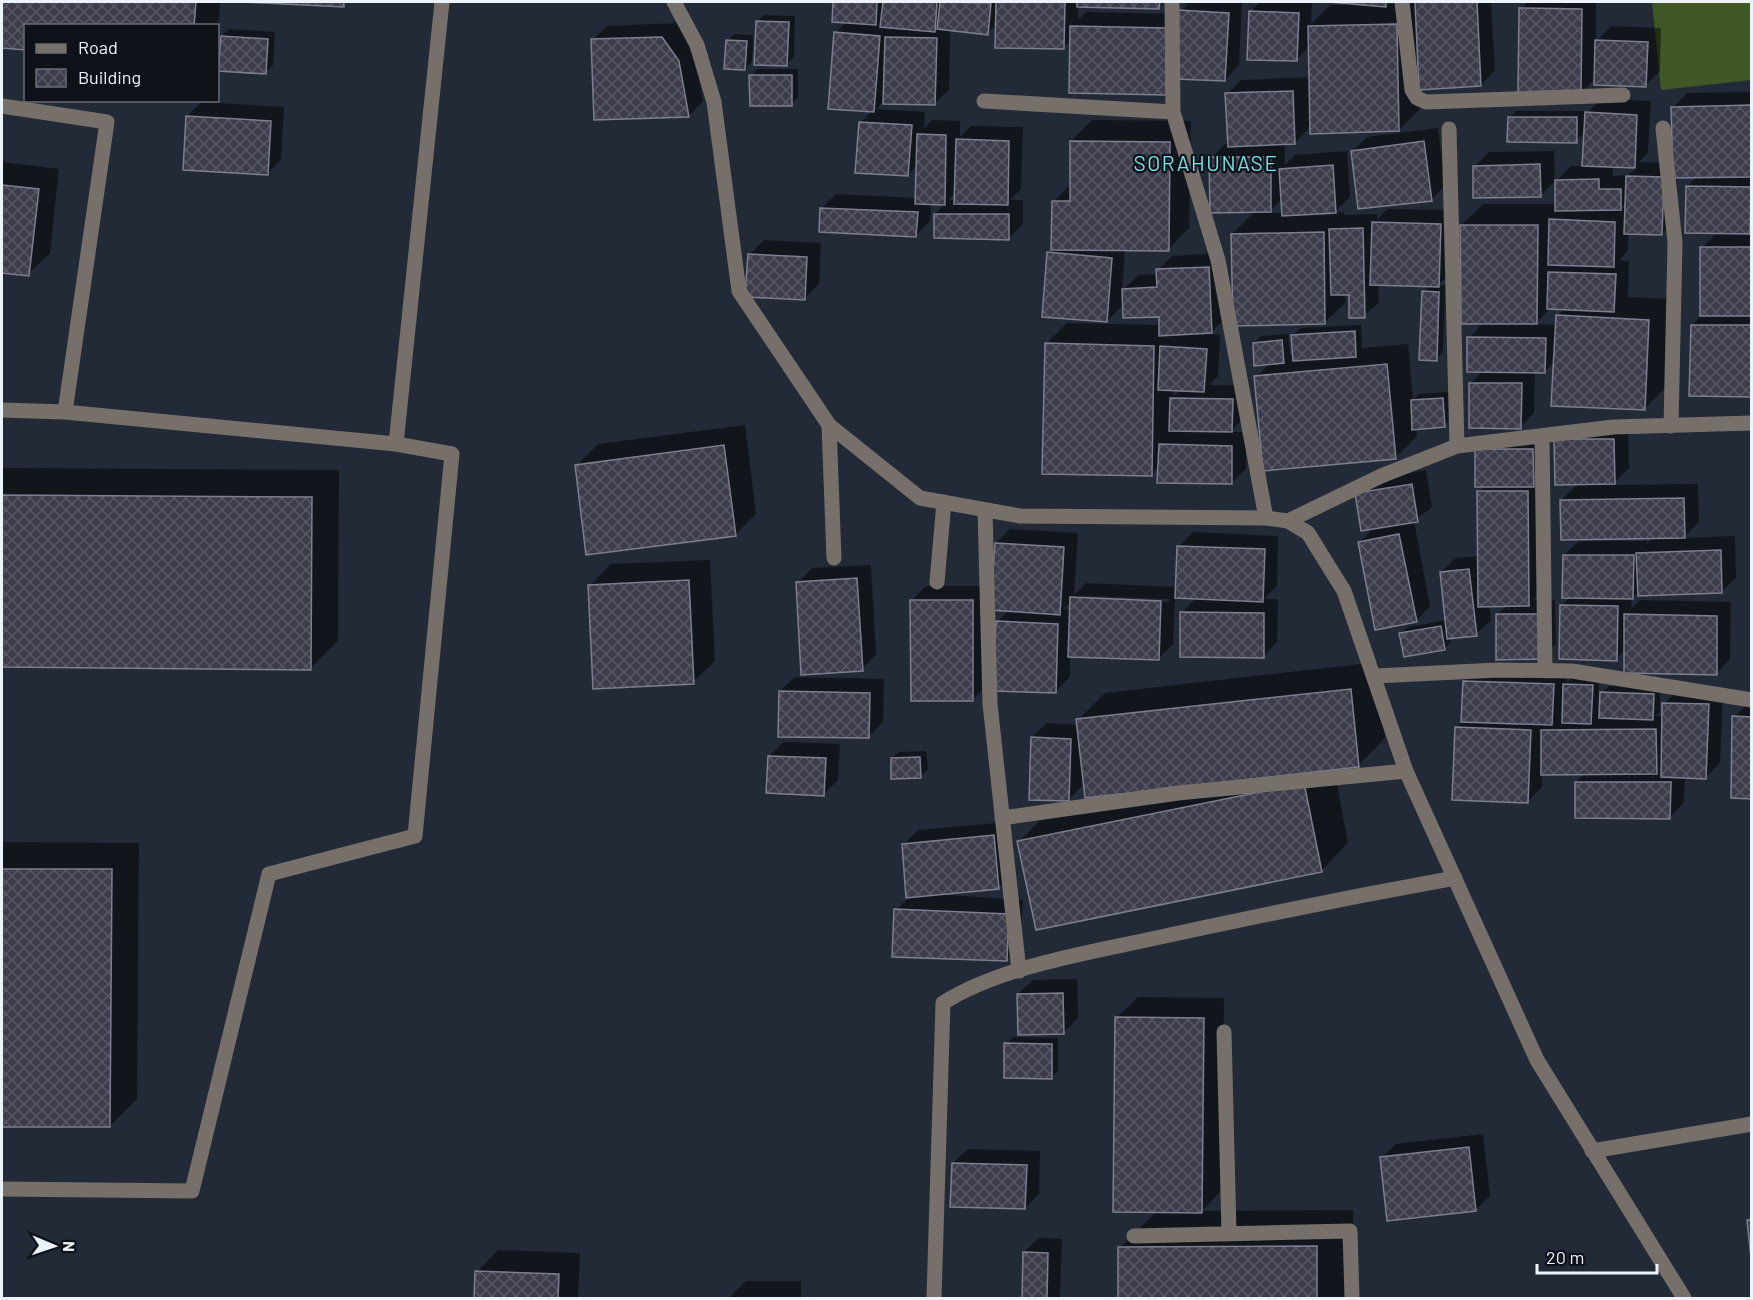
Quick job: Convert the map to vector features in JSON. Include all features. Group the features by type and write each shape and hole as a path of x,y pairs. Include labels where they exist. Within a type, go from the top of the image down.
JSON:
{"street":[{"path":"396,444 442,2"},
{"path":"674,2 697,45 714,102 739,291 829,425 920,498 1020,516 1266,518 1288,521 1308,533 1344,591 1406,771 1537,1060 1684,1299"},
{"path":"1172,2 1173,112 1218,260 1266,518"},
{"path":"1402,2 1412,90 1417,98 1426,102 1623,95"},
{"path":"984,101 1173,112"},
{"path":"2,106 107,122 65,412"},
{"path":"1663,128 1675,243 1671,426"},
{"path":"1449,129 1457,446"},
{"path":"2,410 65,412 396,444 452,454 415,836 269,874 192,1191 2,1189"},
{"path":"1288,521 1381,476 1457,446 1613,428 1752,423"},
{"path":"829,425 834,558"},
{"path":"1542,437 1545,671"},
{"path":"937,582 944,502"},
{"path":"985,510 990,704 1020,972"},
{"path":"1375,676 1498,670 1572,671 1752,699"},
{"path":"1002,818 1178,793 1406,771"},
{"path":"934,1299 943,1003 966,988 1099,950 1299,906 1455,878"},
{"path":"1224,1032 1229,1233"},
{"path":"1592,1151 1752,1124"},
{"path":"1134,1236 1350,1231 1352,1299"}],"green space":[{"path":"1652,2 1751,2 1751,80 1661,90"}],"building":[{"path":"2,2 196,2 194,24 24,24 24,50 2,48"},
{"path":"243,2 344,2 344,7"},
{"path":"833,2 877,2 876,25 832,22"},
{"path":"883,2 937,2 935,32 880,27"},
{"path":"940,2 991,3 988,35 937,29"},
{"path":"996,2 1065,2 1064,49 995,48"},
{"path":"1077,2 1160,2 1159,9 1077,7"},
{"path":"1328,2 1386,2 1386,7"},
{"path":"1415,2 1477,2 1481,86 1419,90"},
{"path":"1519,8 1582,9 1581,95 1518,94"},
{"path":"1178,10 1229,13 1225,81 1174,79"},
{"path":"1249,11 1299,13 1297,61 1247,60"},
{"path":"756,21 789,22 787,66 754,65"},
{"path":"1397,24 1399,131 1310,134 1308,26"},
{"path":"1070,26 1167,28 1166,95 1069,93"},
{"path":"834,32 880,36 874,112 828,109"},
{"path":"221,36 268,39 266,74 219,71"},
{"path":"662,37 679,61 689,117 594,120 591,39"},
{"path":"885,37 937,38 935,105 883,104"},
{"path":"726,40 747,41 745,70 724,69"},
{"path":"1595,40 1648,42 1646,87 1594,85"},
{"path":"749,75 792,75 792,106 750,106"},
{"path":"1293,91 1295,144 1228,147 1225,93"},
{"path":"1752,105 1752,177 1673,178 1671,107"},
{"path":"1585,112 1637,115 1635,168 1582,166"},
{"path":"186,116 271,121 268,175 183,170"},
{"path":"1508,117 1577,117 1577,143 1507,142"},
{"path":"859,122 912,125 908,176 855,173"},
{"path":"917,134 946,135 945,205 915,204"},
{"path":"956,139 1009,141 1008,205 954,204"},
{"path":"1070,141 1170,142 1169,251 1051,250 1052,201 1070,201"},
{"path":"1424,141 1432,201 1358,209 1351,151"},
{"path":"1209,157 1271,157 1271,212 1210,213"},
{"path":"1540,164 1541,197 1473,198 1473,166"},
{"path":"1333,165 1336,213 1282,216 1279,169"},
{"path":"1626,176 1664,177 1662,235 1624,234"},
{"path":"1599,179 1599,189 1621,189 1621,210 1555,211 1555,180"},
{"path":"2,185 39,189 29,276 2,273"},
{"path":"1686,186 1751,187 1750,234 1685,233"},
{"path":"820,208 918,212 916,237 819,232"},
{"path":"934,214 1009,214 1009,240 934,238"},
{"path":"1549,219 1615,222 1614,267 1548,265"},
{"path":"1372,222 1441,224 1439,287 1370,285"},
{"path":"1460,225 1538,225 1537,324 1461,324"},
{"path":"1363,228 1365,318 1349,318 1349,295 1331,295 1329,229"},
{"path":"1324,232 1325,324 1233,326 1231,234"},
{"path":"1700,247 1752,247 1752,316 1700,316"},
{"path":"1047,252 1112,258 1107,322 1042,317"},
{"path":"748,254 807,257 805,300 745,297"},
{"path":"1209,267 1212,333 1159,336 1159,317 1123,318 1122,289 1157,287 1156,269"},
{"path":"1548,272 1616,274 1614,312 1547,309"},
{"path":"1422,291 1439,292 1437,361 1419,360"},
{"path":"1556,315 1649,320 1645,410 1551,406"},
{"path":"1691,325 1752,325 1752,397 1689,396"},
{"path":"1355,331 1356,357 1293,361 1291,335"},
{"path":"1467,337 1546,338 1545,373 1467,372"},
{"path":"1282,340 1284,363 1254,366 1253,343"},
{"path":"1045,343 1154,346 1152,476 1042,474"},
{"path":"1160,346 1207,349 1204,392 1158,390"},
{"path":"1387,364 1396,459 1263,471 1254,376"},
{"path":"1469,383 1522,383 1521,429 1469,428"},
{"path":"1170,398 1233,399 1232,432 1169,431"},
{"path":"1443,398 1445,427 1412,430 1411,400"},
{"path":"1554,439 1614,439 1615,484 1555,485"},
{"path":"1159,444 1232,446 1232,484 1157,483"},
{"path":"724,445 736,536 586,555 575,465"},
{"path":"1475,449 1533,449 1534,487 1475,487"},
{"path":"1412,484 1418,522 1361,531 1355,493"},
{"path":"1477,491 1528,491 1529,606 1478,607"},
{"path":"2,495 312,497 311,670 2,667"},
{"path":"1684,498 1685,538 1561,540 1560,500"},
{"path":"1399,534 1417,622 1375,630 1358,542"},
{"path":"995,543 1064,547 1060,615 990,610"},
{"path":"1177,546 1265,549 1263,602 1175,598"},
{"path":"1721,550 1722,593 1638,596 1636,553"},
{"path":"1563,555 1634,555 1633,599 1562,598"},
{"path":"1469,569 1477,636 1447,639 1440,572"},
{"path":"857,578 863,671 801,675 796,582"},
{"path":"689,580 694,684 593,689 588,585"},
{"path":"1070,597 1161,601 1159,660 1068,657"},
{"path":"910,600 973,600 973,701 911,701"},
{"path":"1560,605 1618,606 1617,661 1559,659"},
{"path":"1180,612 1264,613 1264,658 1180,657"},
{"path":"1496,614 1541,614 1542,659 1496,660"},
{"path":"1624,614 1717,616 1717,675 1624,673"},
{"path":"996,621 1058,624 1056,693 993,691"},
{"path":"1441,626 1445,650 1404,657 1399,633"},
{"path":"1463,681 1554,684 1552,725 1461,722"},
{"path":"1563,684 1593,685 1591,724 1562,723"},
{"path":"1351,689 1359,767 1085,798 1076,719"},
{"path":"779,691 870,693 869,738 778,737"},
{"path":"1600,692 1654,694 1653,720 1599,718"},
{"path":"1662,703 1709,704 1706,779 1661,777"},
{"path":"1732,716 1752,717 1752,799 1731,798"},
{"path":"1455,727 1531,730 1528,803 1452,800"},
{"path":"1656,729 1657,774 1541,775 1541,730"},
{"path":"1031,737 1071,739 1069,801 1029,800"},
{"path":"768,756 826,758 824,796 766,793"},
{"path":"920,757 921,778 891,779 891,758"},
{"path":"1575,782 1671,782 1670,819 1575,818"},
{"path":"1304,783 1322,872 1036,930 1017,841"},
{"path":"994,835 999,889 906,898 902,844"},
{"path":"2,869 112,869 110,1127 2,1127"},
{"path":"894,909 1009,914 1007,961 892,957"},
{"path":"1063,993 1064,1034 1018,1035 1017,994"},
{"path":"1115,1017 1204,1018 1202,1213 1113,1212"},
{"path":"1004,1043 1052,1044 1052,1079 1004,1078"},
{"path":"1469,1147 1476,1211 1387,1221 1380,1157"},
{"path":"952,1163 1027,1165 1025,1209 950,1207"},
{"path":"1752,1219 1752,1258 1751,1258 1747,1220"},
{"path":"1317,1246 1317,1298 1118,1298 1118,1247"},
{"path":"1023,1252 1048,1253 1047,1298 1022,1298"},
{"path":"475,1271 559,1274 558,1298 474,1298"}],"district":[{"name":"SORAHUNASE","path":"1206,164"}]}
